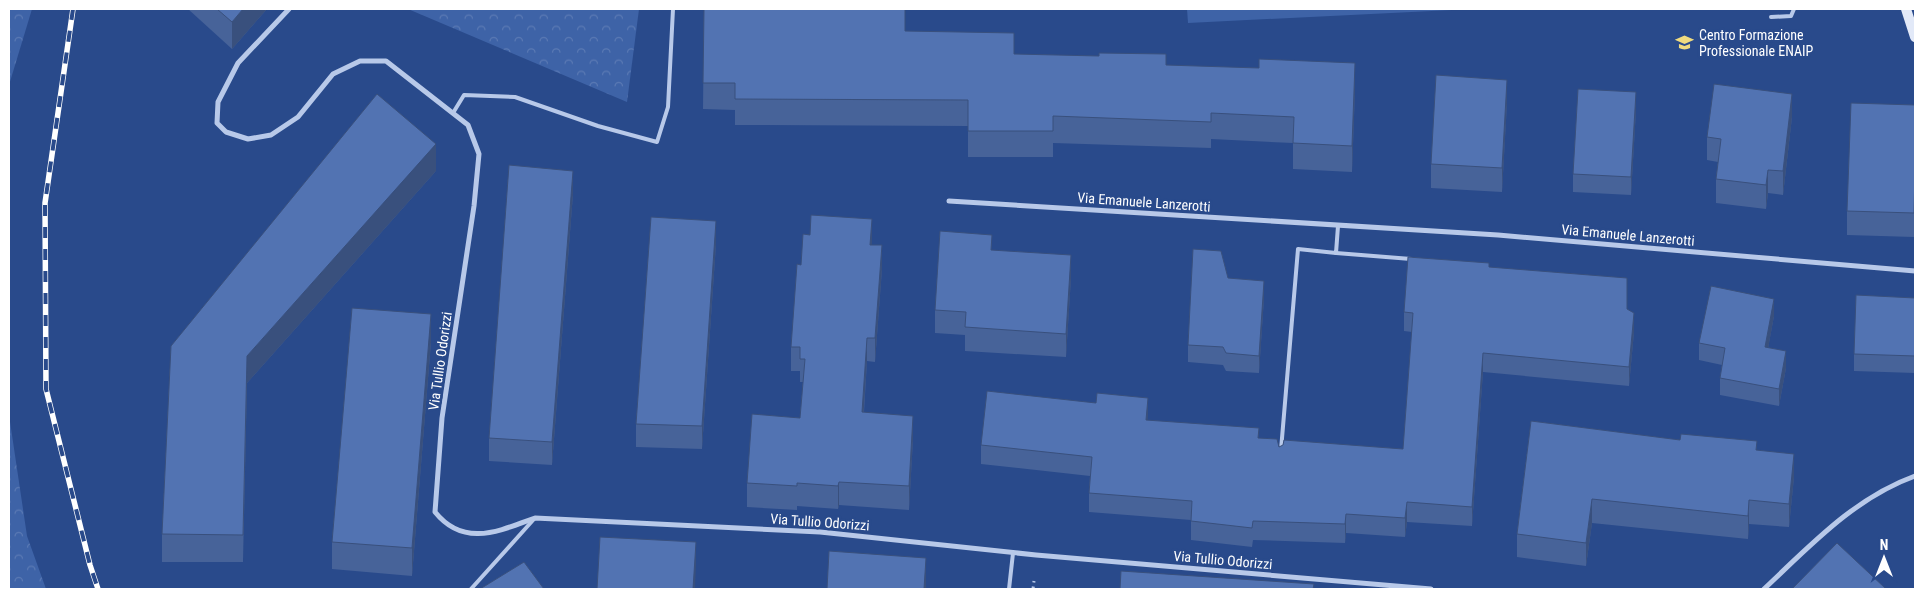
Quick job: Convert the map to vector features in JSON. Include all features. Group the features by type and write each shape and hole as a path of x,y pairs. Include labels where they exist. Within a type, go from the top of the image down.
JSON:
{"street":[{"name":"Via Tullio Odorizzi","path":"290,9 238,63 218,102 217,123 226,132 248,139 271,135 298,117 333,74 360,61 386,61 468,125 479,154 474,206 442,418 435,512 444,524 460,532 478,535 501,530 535,518 820,532 1013,553 1432,589"},
{"path":"1906,9 1915,37"},
{"name":"Via Emanuele Lanzerotti","path":"949,201 1498,235 1915,271"},
{"path":"1764,589 1834,522 1894,484 1915,476"}],"lane":[{"path":"453,112 464,95 515,97 598,126 657,142 668,106 673,9"},
{"path":"1770,17 1791,16 1794,9"},
{"path":"1336,253 1338,226"},
{"path":"1280,452 1298,249 1413,259"},
{"path":"471,589 535,518"},
{"path":"1009,589 1013,553"}],"green space":[{"path":"9,9 32,9 9,85"},
{"path":"408,9 639,9 627,102"},
{"path":"1187,9 1452,9 1452,10 1188,23"},
{"path":"9,415 27,536 46,589 9,589"}],"building":[{"path":"217,9 243,9 232,22"},
{"path":"704,9 905,9 905,31 1014,33 1014,54 1099,56 1099,53 1166,54 1166,65 1259,68 1259,59 1355,63 1352,146 1293,143 1294,117 1211,113 1211,122 1053,116 1053,131 968,131 968,100 735,99 735,83 703,83"},
{"path":"1436,75 1507,80 1502,168 1431,164"},
{"path":"1714,84 1792,94 1783,171 1768,170 1766,185 1716,179 1721,139 1707,137"},
{"path":"1578,89 1636,92 1631,177 1573,174"},
{"path":"377,94 436,144 247,356 243,535 162,534 171,346"},
{"path":"1851,103 1915,105 1914,213 1847,211"},
{"path":"509,165 573,171 552,442 489,438"},
{"path":"811,215 872,219 870,245 882,245 875,338 867,338 862,412 913,416 909,486 839,482 838,486 797,483 797,486 747,483 752,414 800,418 805,359 800,359 800,347 791,347 797,264 801,265 803,234 810,235"},
{"path":"651,217 716,221 702,426 636,424"},
{"path":"940,231 992,235 991,250 1071,255 1066,334 965,327 966,312 935,310"},
{"path":"1193,249 1221,251 1228,278 1264,281 1259,356 1226,353 1223,347 1188,345"},
{"path":"1408,257 1489,263 1489,267 1627,278 1627,309 1634,313 1629,367 1483,353 1472,507 1407,502 1405,518 1346,514 1345,524 1253,521 1252,528 1191,521 1192,501 1089,493 1092,457 981,445 987,391 1096,403 1097,393 1148,398 1146,420 1259,428 1258,438 1277,439 1279,447 1283,445 1284,440 1403,449 1413,313 1404,312"},
{"path":"1711,286 1774,299 1765,347 1786,351 1779,389 1720,378 1725,348 1699,343"},
{"path":"1856,295 1915,298 1915,356 1854,354"},
{"path":"352,308 431,314 412,548 332,542"},
{"path":"1531,421 1680,440 1681,434 1757,441 1756,450 1794,454 1789,504 1749,500 1748,516 1592,499 1586,543 1517,534"},
{"path":"600,537 696,542 693,589 597,589"},
{"path":"1837,543 1885,588 1792,589"},
{"path":"829,551 926,558 924,589 827,589"},
{"path":"524,562 544,589 480,589"},
{"path":"1121,571 1314,584 1313,589 1120,589"}],"railway":[{"path":"73,9 45,203 46,389 90,565 98,589"}],"place":[{"name":"Centro Formazione Professionale ENAIP","path":"1685,43"}]}
